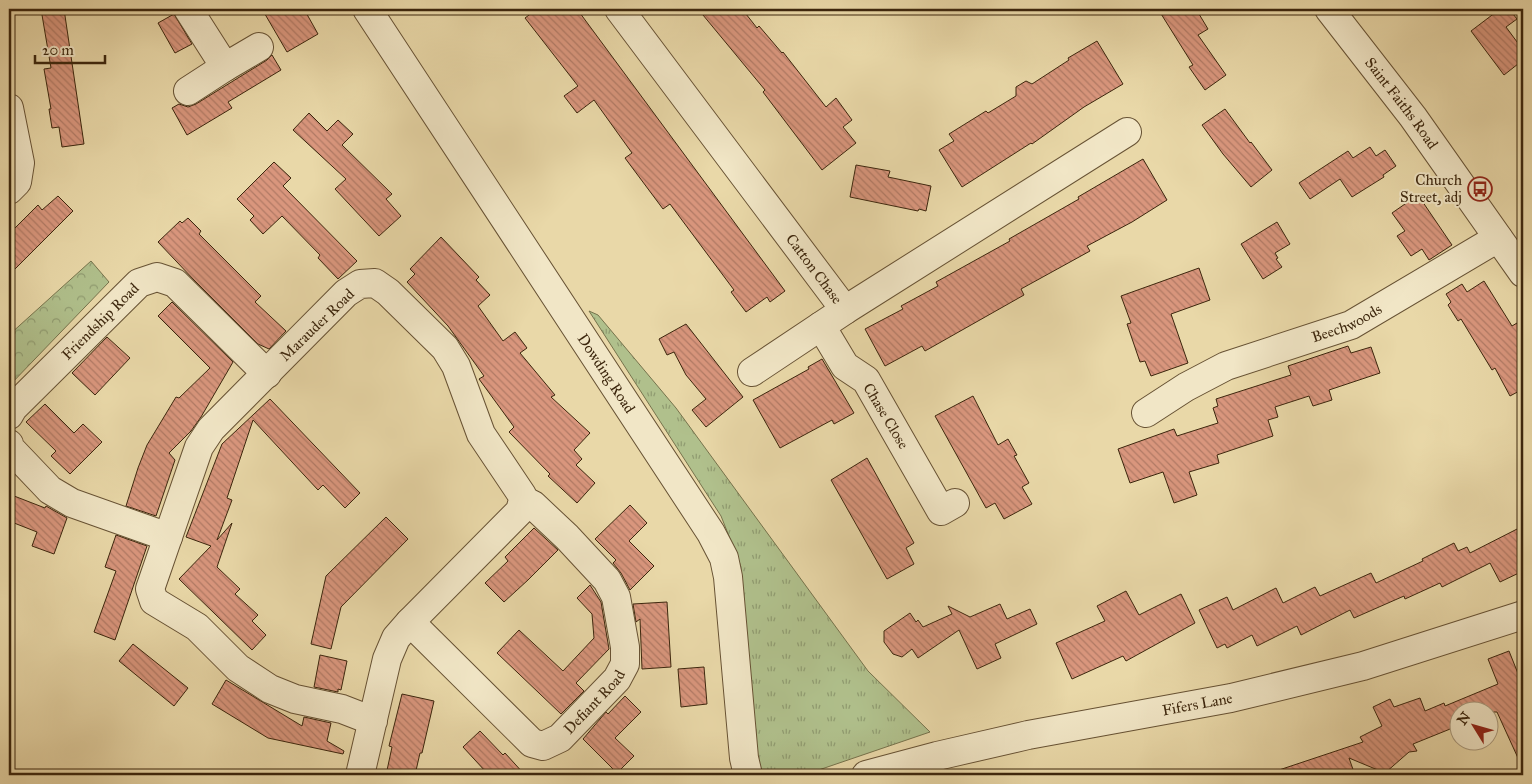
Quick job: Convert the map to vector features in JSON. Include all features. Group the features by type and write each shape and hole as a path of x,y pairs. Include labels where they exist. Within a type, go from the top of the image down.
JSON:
{"street":[{"path":"188,9 225,67"},
{"name":"Dowding Road","path":"366,9 711,533 724,558 728,578 744,758 748,775"},
{"name":"Catton Chase","path":"619,9 845,310 1127,132"},
{"name":"Saint Faiths Road","path":"1329,9 1413,117 1498,238 1521,267"},
{"path":"188,92 259,47"},
{"path":"9,108 20,163 17,182 9,190"},
{"name":"Beechwoods","path":"1146,412 1186,387 1226,366 1351,325 1498,238"},
{"name":"Friendship Road","path":"9,415 13,408 139,283 157,277 175,283 267,374"},
{"name":"Marauder Road","path":"373,721 342,709 295,699 270,689 238,668 197,628 154,601 150,589 199,447 211,429 346,293 360,284 375,283 388,292 445,348 456,366 481,434 522,494 523,500"},
{"path":"821,326 845,310"},
{"name":"Catton Chase","path":"752,372 821,326"},
{"name":"Chase Close","path":"821,326 845,366 866,380 940,512"},
{"path":"9,444 9,447 50,490 72,503 168,537"},
{"path":"360,775 387,659 396,638 520,511 523,500"},
{"name":"Defiant Road","path":"410,622 532,743 543,746 560,738 617,680 625,664 625,647 616,597 607,580 567,537 533,505 523,500"},
{"name":"Fifers Lane","path":"866,775 1028,735 1231,698 1363,666 1523,615"}],"green space":[{"path":"91,261 109,282 9,386 9,335"},
{"path":"589,311 598,315 676,408 868,671 930,732 804,775 760,775 757,772 740,564 721,516"}],"building":[{"path":"41,9 64,9 84,144 62,147 59,127 52,128 49,109 51,109 44,69 51,68"},
{"path":"262,9 304,9 318,34 287,52"},
{"path":"537,9 577,9 785,291 770,302 767,297 746,312 731,292 734,290 670,204 663,209 625,158 632,153 594,100 577,113 564,96 578,86 525,18"},
{"path":"698,9 742,9 757,28 759,26 783,52 826,107 836,98 852,120 843,127 856,143 822,170 763,92 765,90"},
{"path":"1158,9 1196,9 1208,29 1198,35 1226,75 1205,90 1189,67 1193,65"},
{"path":"1500,9 1509,9 1517,19 1506,27 1523,50 1523,60 1504,75 1471,31"},
{"path":"174,14 192,44 175,53 158,23"},
{"path":"1097,41 1123,84 1084,107 1032,144 962,187 939,150 954,141 949,134 986,111 988,113 1016,96 1016,87 1026,81 1032,84 1069,60 1068,58"},
{"path":"272,55 281,70 228,102 232,108 187,135 172,108 179,104 188,107 196,104"},
{"path":"1225,109 1272,170 1251,187 1223,154 1202,125"},
{"path":"309,113 327,131 338,120 353,134 342,145 392,194 386,199 401,216 379,236 335,189 346,179 293,130"},
{"path":"1370,147 1376,156 1385,150 1396,166 1383,175 1384,177 1352,197 1340,179 1310,199 1299,183 1348,151 1353,158"},
{"path":"1143,159 1167,200 1132,222 1087,246 1090,251 1021,289 1024,295 925,351 922,346 885,366 865,329 903,309 901,306 938,286 936,282 1010,241 1009,239 1079,199 1078,197"},
{"path":"274,162 291,178 283,186 357,261 338,279 318,258 320,255 282,216 263,234 250,220 254,216 237,199"},
{"path":"856,165 890,171 888,177 931,186 926,211 850,197"},
{"path":"1418,195 1452,245 1429,260 1422,249 1411,256 1397,236 1405,231 1392,213"},
{"path":"58,196 73,211 9,275 9,234 38,205 42,210"},
{"path":"188,218 201,231 199,234 261,296 255,302 286,331 269,349 258,344 158,242 180,221 182,223"},
{"path":"1277,222 1290,244 1275,253 1278,258 1276,259 1282,267 1263,279 1241,244"},
{"path":"441,237 479,277 476,280 490,295 478,306 503,341 515,332 527,348 520,353 555,395 551,397 590,433 574,450 582,459 576,465 595,483 577,503 548,476 550,474 509,432 514,427 479,379 484,376 448,326 407,282 415,274 410,269"},
{"path":"1199,268 1210,300 1171,314 1188,363 1151,376 1145,361 1140,362 1127,324 1131,323 1121,296"},
{"path":"1484,281 1512,326 1517,323 1523,334 1523,389 1510,396 1495,368 1492,370 1461,319 1458,321 1448,305 1451,302 1446,294 1462,284 1467,292"},
{"path":"172,302 233,362 201,417 191,431 169,453 175,460 156,516 126,506 138,468 147,445 176,397 179,398 210,368 158,316"},
{"path":"686,324 743,397 706,427 692,410 706,399 686,375 674,352 667,355 659,339"},
{"path":"107,337 130,358 95,395 72,373"},
{"path":"1348,346 1351,353 1371,347 1380,373 1329,390 1332,400 1313,406 1309,396 1275,407 1278,417 1268,420 1273,436 1217,455 1219,463 1189,472 1197,495 1174,503 1163,472 1130,483 1118,449 1174,429 1177,436 1218,423 1213,408 1218,406 1216,399 1291,375 1288,366"},
{"path":"822,359 854,413 834,424 832,420 780,448 753,400 809,369 808,367"},
{"path":"973,396 998,445 1008,439 1017,455 1014,456 1029,483 1022,487 1032,504 1004,519 995,503 986,508 935,416"},
{"path":"270,399 360,493 345,508 323,485 318,490 253,420 227,498 232,500 217,540 232,523 217,567 240,589 235,594 258,615 252,621 266,635 252,650 179,579 211,546 186,537 222,444"},
{"path":"45,404 74,433 83,424 102,442 70,474 51,456 56,451 26,422"},
{"path":"867,458 914,543 906,548 914,564 887,579 831,480"},
{"path":"9,494 45,508 46,506 67,518 54,554 32,546 37,532 9,521"},
{"path":"630,505 647,523 629,541 654,566 630,590 613,563 616,560 595,539"},
{"path":"386,517 408,539 341,607 331,649 311,644 326,576"},
{"path":"1523,526 1523,571 1500,582 1490,563 1442,587 1440,583 1405,599 1404,596 1354,618 1350,610 1301,635 1297,626 1257,646 1252,635 1227,648 1225,644 1217,648 1199,610 1227,597 1233,610 1276,588 1283,603 1315,587 1320,596 1371,573 1376,583 1423,561 1422,559 1454,543 1458,551 1467,547 1470,553"},
{"path":"534,528 558,550 504,602 485,583 508,561 505,557"},
{"path":"116,535 147,546 115,640 94,632 116,571 105,567"},
{"path":"590,585 601,602 609,649 576,683 584,691 561,714 497,653 519,630 563,671 594,638 592,614 577,598"},
{"path":"1126,591 1139,615 1181,594 1195,623 1126,661 1123,656 1072,679 1056,643 1105,621 1097,606"},
{"path":"667,602 671,667 642,669 640,619 636,622 633,604"},
{"path":"1000,604 1007,619 1030,609 1037,624 995,644 1001,658 977,669 959,630 918,658 912,649 902,657 893,654 884,642 884,631 910,613 916,622 918,620 923,627 952,614 948,606 970,617"},
{"path":"133,644 188,688 174,706 119,661"},
{"path":"1509,651 1519,676 1523,674 1523,769 1500,719 1500,702 1455,702 1498,684 1488,659"},
{"path":"320,655 347,661 341,690 338,689 338,692 314,687"},
{"path":"704,667 707,704 681,707 678,669"},
{"path":"226,680 302,726 304,717 331,723 327,741 344,751 343,754 268,738 212,704"},
{"path":"402,694 434,701 415,775 386,775 392,747 389,746"},
{"path":"625,696 641,712 615,738 634,756 617,773 583,739 606,712 608,714"},
{"path":"1420,698 1425,711 1444,703 1445,706 1450,704 1450,729 1413,744 1417,751 1409,752 1385,773 1349,758 1355,775 1274,775 1273,772 1363,742 1360,737 1382,726 1373,707 1390,699 1394,707"},
{"path":"480,731 503,755 505,753 525,775 483,775 486,772 463,747"}],"place":[{"name":"Church Street, adj","path":"1480,189"}]}
